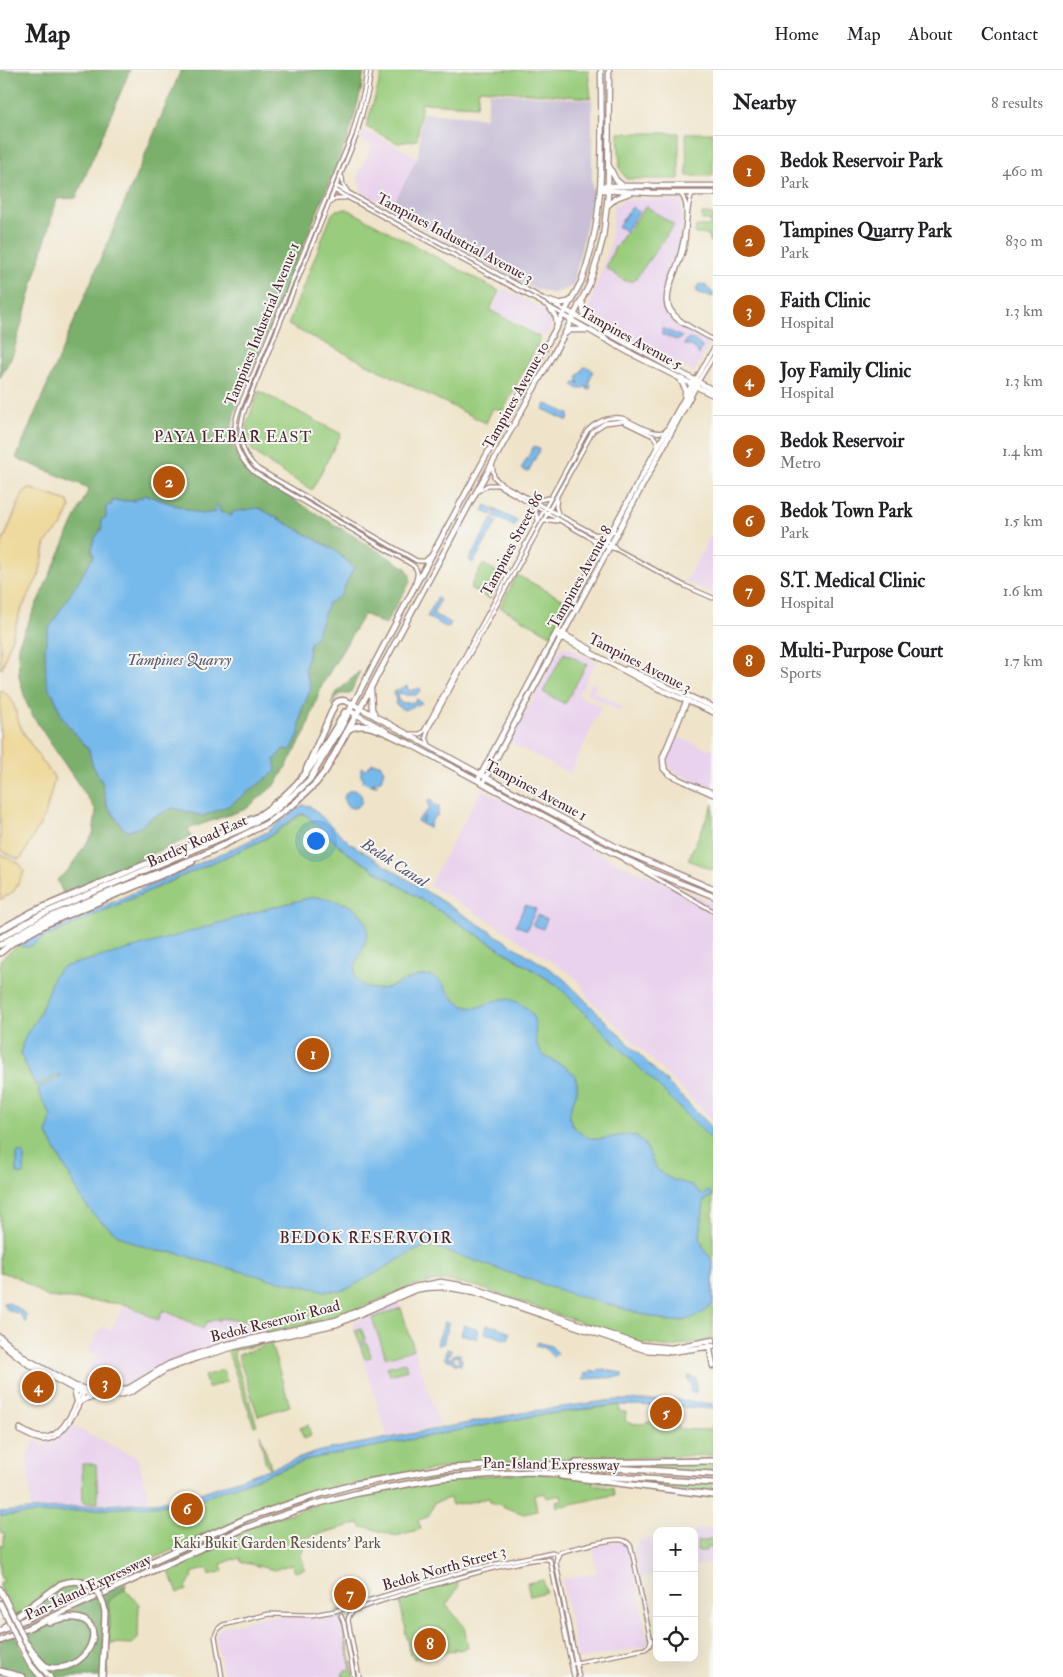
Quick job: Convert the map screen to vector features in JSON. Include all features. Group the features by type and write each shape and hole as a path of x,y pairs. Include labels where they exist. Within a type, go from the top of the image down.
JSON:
{"highway":[{"path":"0,930 39,908 257,817 281,799 306,775 352,704 343,700 335,704 308,766 281,799"},
{"name":"Bartley Road East","path":"0,938 40,915 244,828 274,811 310,779 350,711 352,704"},
{"name":"Bartley Road East","path":"0,945 43,920 203,855 266,824 304,796 326,770 345,732 360,708"},
{"path":"345,732 353,727 362,725 408,743"},
{"path":"0,953 12,943 46,924 173,871 203,855"},
{"path":"560,1465 566,1463 712,1461"},
{"name":"Pan-Island Expressway","path":"1,1630 232,1524 310,1496 364,1483 440,1469 513,1464 713,1474"},
{"path":"528,1472 713,1495"},
{"name":"Pan-Island Expressway","path":"0,1642 240,1530 312,1505 358,1493 432,1479 528,1472 713,1483"},
{"path":"1,1630 61,1584 79,1581 93,1587 102,1599 105,1613 102,1677"},
{"path":"28,1628 61,1618 79,1620 87,1626 92,1634 94,1646 90,1657"},
{"path":"26,1642 46,1666 58,1672 69,1672"},
{"path":"0,1671 22,1677"}],"main road":[{"name":"Tampines Avenue 10","path":"352,704 414,586 572,301 587,267 595,234 601,188 601,70"},
{"name":"Tampines Avenue 10","path":"360,708 492,463 564,335 582,298 598,257 607,205 609,70"},
{"path":"609,165 616,180 623,186"},
{"path":"601,188 623,186 713,186"},
{"path":"608,188 632,192 713,192"},
{"path":"607,205 616,198 632,192"},
{"path":"582,298 584,316 590,323"},
{"path":"549,302 558,304 572,301"},
{"path":"550,308 556,317 557,328"},
{"name":"Tampines Avenue 5","path":"565,313 590,323 713,395"},
{"name":"Tampines Avenue 5","path":"573,317 591,331 680,380 713,390"},
{"path":"564,335 575,329 591,331"},
{"path":"680,380 685,388 685,397"},
{"name":"Tampines Avenue 8","path":"560,634 598,558 609,545 613,531 685,397 695,384"},
{"name":"Tampines Avenue 8","path":"480,781 695,384"},
{"path":"598,558 598,547 595,537 604,536 613,531"},
{"name":"Tampines Avenue 3","path":"560,634 640,680 713,712"},
{"path":"371,688 372,709 376,717"},
{"name":"Tampines Avenue 3","path":"687,699 713,707"},
{"name":"Tampines Avenue 1","path":"352,704 548,811 644,860 713,889"},
{"name":"Tampines Avenue 1","path":"350,711 611,852 713,896"},
{"path":"458,770 461,764"},
{"path":"545,817 548,811"},
{"path":"642,867 644,860"},
{"name":"Bedok Reservoir Road","path":"0,1337 31,1362 83,1391 108,1393 126,1390 164,1367 185,1358 224,1345 336,1320 409,1288 432,1282 471,1287 612,1338 641,1345 659,1348 711,1343"},
{"name":"Bedok Reservoir Road","path":"0,1342 29,1365 74,1389 104,1396 128,1393 170,1368 197,1358 234,1347 337,1324 410,1292 426,1288 453,1287 655,1352 671,1352 697,1348 711,1343"},
{"path":"711,1343 713,1363"},
{"path":"697,1348 705,1352 713,1363"},
{"path":"74,1389 79,1401 104,1396"},
{"path":"0,1589 26,1642 40,1666 50,1677"},
{"path":"0,1603 30,1664 40,1677"}],"street":[{"path":"331,186 352,136 364,91 367,70"},
{"name":"Tampines Industrial Avenue 1","path":"371,70 368,91 358,130 336,189 245,409 240,427 242,445 251,463 275,479 417,561 424,561 432,556"},
{"path":"342,172 342,182 348,193"},
{"name":"Tampines Industrial Avenue 3","path":"331,186 350,199 550,308 565,313"},
{"name":"Tampines Industrial Avenue 1","path":"331,186 239,409 235,421 234,438 240,457 255,473 416,568 417,576 414,586"},
{"name":"Tampines Industrial Avenue 3","path":"336,189 348,193 549,302 565,313"},
{"path":"679,193 686,201 685,223 681,250 666,288 665,299 667,308 672,316 692,327"},
{"path":"694,193 689,200 683,251 668,294 670,307 674,314 713,340"},
{"path":"330,202 340,197 350,199"},
{"path":"695,384 713,349"},
{"path":"695,384 713,357"},
{"name":"Tampines Street 86","path":"432,747 426,737 428,729 540,521 542,512 550,497 587,431 593,424 602,420 622,418 653,436 657,441 658,447"},
{"name":"Tampines Street 86","path":"408,734 420,734 424,731 540,521 547,514 593,431 599,425 611,421 622,421 659,434 667,431"},
{"path":"492,463 494,477 500,483 549,509 616,549 685,586 713,598"},
{"path":"476,493 485,486 493,484 542,512 595,537"},
{"path":"557,494 556,507 560,516"},
{"path":"534,501 543,501 550,497"},
{"path":"534,507 540,521 560,521"},
{"path":"687,699 664,758 664,764 670,774 713,793"},
{"name":"Tampines Avenue 1","path":"611,852 632,866 713,911"},
{"path":"79,1401 64,1424 52,1436 39,1437 20,1430 40,1440 55,1437 67,1424 79,1401 83,1391"},
{"path":"571,1664 576,1663 645,1649 649,1646 650,1640 631,1547 628,1543 619,1539 560,1552 557,1558 556,1563 576,1663 579,1677"},
{"path":"557,1558 556,1554 552,1552 548,1555 574,1677"},
{"name":"Bedok North Street 3","path":"222,1677 215,1638 220,1627 268,1614 312,1615 343,1608 468,1570 552,1552"},
{"name":"Bedok North Street 3","path":"350,1615 355,1610 470,1574 521,1562 544,1558 550,1560"},
{"path":"550,1560 554,1561 557,1558"},
{"path":"354,1677 344,1623 340,1612 343,1608 348,1610 350,1615 349,1626 359,1677"},
{"path":"341,1616 346,1618 350,1615"}],"shaded area":[{"path":"489,92 592,100 592,198 573,286 553,294 530,287 391,208 418,157 422,113 486,118"},
{"path":"364,130 418,157 391,208 362,192 357,177 372,145 360,139"},
{"path":"624,200 678,200 683,203 683,226 678,252 662,295 663,306 674,324 708,342 709,345 694,372 589,318 589,305 610,244 614,206"},
{"path":"503,288 547,312 551,325 545,337 492,310"},
{"path":"713,532 713,593 685,582"},
{"path":"568,647 596,662 578,695 601,707 570,774 509,742 560,648"},
{"path":"592,682 597,685 593,691 622,706 619,711 591,696 589,697 590,695 586,693"},
{"path":"676,736 710,750 713,745 713,788 676,773 670,767 667,759"},
{"path":"482,789 615,862 713,903 713,1120 588,997 572,975 491,922 429,885"},
{"path":"399,1302 440,1426 387,1436 352,1323"},
{"path":"125,1304 158,1320 163,1310 203,1328 207,1322 219,1317 261,1323 265,1326 267,1334 220,1344 173,1360 127,1385 100,1390 81,1385 97,1355 89,1350 102,1327 111,1331"},
{"path":"71,1425 138,1458 148,1493 148,1501 31,1509 27,1456 35,1441 52,1442 62,1436"},
{"path":"713,1527 713,1563 698,1565 698,1530"},
{"path":"653,1539 653,1575 639,1577 634,1551 638,1541"},
{"path":"618,1541 625,1543 630,1550 648,1643 644,1647 578,1660 562,1580 597,1573 593,1546"},
{"path":"337,1613 342,1624 352,1677 224,1677 216,1639 217,1632 222,1627 269,1616 312,1616"}],"green space":[{"path":"0,70 130,70 76,198 57,199 13,354 0,378"},
{"path":"181,70 364,70 361,91 349,135 236,408 231,436 232,445 239,461 253,475 406,568 410,575 410,582 385,625 364,614 322,685 305,733 277,783 246,809 188,829 191,837 63,893 57,880 68,870 93,834 96,810 31,713 19,677 18,645 89,488 16,458","holes":["146,495 201,514 220,512 232,517 259,508 334,550 354,567 340,596 328,603 316,636 310,643 305,670 311,688 301,712 299,734 294,742 283,749 246,793 230,805 203,816 173,808 147,820 142,826 128,831 123,828 107,806 102,782 92,764 89,750 63,719 53,694 89,563 94,556 91,550 107,519 112,501 133,501"]},
{"path":"383,70 588,70 591,98 479,89 477,106 422,103 417,140 398,143 366,127"},
{"path":"618,133 679,133 679,179 626,179 620,168"},
{"path":"686,133 713,133 713,176 687,176"},
{"path":"646,206 674,225 634,281 625,281 606,268 614,249"},
{"path":"347,209 499,291 490,310 541,338 503,411 493,408 486,423 288,325 332,214 336,210"},
{"path":"702,214 713,214 713,242 710,242 709,235 695,234 696,226 710,226 710,220 702,220"},
{"path":"259,391 341,434 312,490 271,465 253,451 248,442 247,423"},
{"path":"483,564 503,575 490,599 470,588"},
{"path":"517,575 568,602 551,635 500,607"},
{"path":"564,653 587,664 565,704 543,692"},
{"path":"360,671 350,694 340,694 331,705 337,692"},
{"path":"713,804 713,870 688,860"},
{"name":"BEDOK RESERVOIR","path":"302,814 307,815 346,852 557,985 713,1141 713,1339 671,1347 641,1343 475,1286 444,1280 414,1285 344,1315 267,1334 265,1325 261,1323 219,1318 219,1321 207,1322 203,1329 164,1310 158,1320 125,1304 47,1297 17,1277 0,1272 0,960 19,944 25,947 31,945 250,846 270,836"},
{"path":"401,1308 414,1349 386,1358 372,1318"},
{"path":"361,1328 366,1341 360,1343 355,1330"},
{"path":"273,1339 274,1342 235,1350 234,1356 257,1425 254,1426 228,1352 229,1350"},
{"path":"367,1343 371,1357 365,1359 360,1345"},
{"path":"271,1344 290,1406 258,1416 238,1355"},
{"path":"405,1362 407,1370 390,1375 387,1367"},
{"path":"223,1370 227,1381 208,1388 204,1376"},
{"path":"619,1405 619,1411 626,1412 625,1421 630,1423 643,1424 655,1421 678,1423 678,1429 711,1430 713,1426 713,1455 452,1466 323,1491 254,1513 93,1586 14,1616 0,1587 0,1583 4,1581 0,1574 0,1544 3,1545 5,1534 0,1532 0,1516 164,1505 194,1501 310,1459 533,1416"},
{"path":"308,1425 311,1436 304,1439 300,1428"},
{"path":"260,1434 271,1467 265,1462"},
{"path":"711,1461 713,1461 713,1474 566,1463"},
{"path":"82,1464 96,1464 98,1503 83,1503"},
{"name":"Kaki Bukit Garden Residents' Park","path":"529,1473 713,1483 713,1495 593,1481 593,1485 613,1488 614,1495 557,1507 556,1502 562,1500 561,1495 546,1498 545,1493 534,1495 537,1511 524,1514 490,1502 489,1498 452,1505 450,1498 433,1503 428,1517 418,1520 421,1529 396,1536 361,1527 359,1523 305,1538 306,1542 300,1557 305,1569 295,1572 292,1564 274,1570 250,1564 249,1562 248,1564 241,1562 240,1558 234,1560 233,1558 221,1564 223,1571 210,1575 208,1568 192,1573 193,1576 186,1587 187,1590 178,1593 166,1565 256,1524 340,1498 441,1478"},
{"path":"707,1539 713,1539 713,1547 707,1547 706,1551 698,1551 698,1541 706,1541"},
{"path":"457,1580 458,1588 446,1605 464,1626 468,1648 458,1650 455,1648 453,1651 436,1654 432,1652 432,1654 423,1656 422,1654 422,1657 414,1659 410,1655 405,1629 407,1627 405,1627 399,1598"},
{"path":"543,1580 546,1592 530,1596 527,1583"},
{"path":"73,1581 93,1588 17,1623 14,1617 50,1592"},
{"path":"126,1583 125,1589 108,1601 110,1620 107,1677 50,1677 43,1670 21,1632"},
{"path":"125,1589 139,1604 138,1639 132,1644 109,1643 110,1620 108,1601"},
{"path":"345,1608 349,1611 348,1617 342,1618 354,1677 341,1677 345,1670 351,1669 342,1624 336,1610"},
{"path":"15,1634 23,1652 41,1677 23,1677 0,1671 0,1641"}],"sand":[{"path":"27,489 68,501 70,508 62,526 46,542 39,575 20,612 2,668 0,669 0,548 23,493"},
{"path":"0,690 9,696 23,731 54,777 45,815 22,857 18,859 0,850"},
{"path":"0,854 20,864 24,872 14,891 0,900"}],"water":[{"path":"632,207 639,212 625,231 618,226"},
{"path":"699,284 705,285 713,293 713,297 698,293 696,289"},
{"path":"662,328 682,337 677,340 662,335"},
{"path":"687,339 694,340 702,347 699,355 693,347 684,345"},
{"path":"584,367 590,368 593,371 589,382 591,388 588,390 586,386 578,389 573,385 577,381 579,384 577,377"},
{"path":"546,404 569,414 568,421 543,409"},
{"path":"534,446 540,449 528,472 521,469"},
{"name":"Tampines Quarry","path":"146,495 201,514 216,512 215,505 218,505 220,512 232,516 232,512 259,508 334,550 354,567 340,596 328,603 316,636 310,643 305,670 311,688 301,712 299,734 291,750 283,749 277,758 274,759 276,771 230,805 203,816 173,808 147,820 142,826 128,831 123,828 107,805 102,782 92,764 89,750 63,719 53,694 50,692 46,679 45,648 48,630 94,556 92,545 102,529 101,519 106,518 106,506 112,505 111,501 133,501"},
{"path":"486,505 517,521 514,527 493,516 496,511 494,510 491,515 483,511"},
{"path":"492,519 497,522 473,563 469,560"},
{"path":"437,598 440,600 433,614 451,623 448,628 427,617"},
{"path":"407,686 409,691 420,688 421,690 416,695 399,693 397,696 398,700 402,703 415,702 417,699 422,703 404,710 395,704 394,692"},
{"path":"372,763 380,764 384,771 381,780 373,783 373,785 378,784 375,786 365,783 362,780 364,778 361,776 361,767 366,769"},
{"path":"353,790 359,793 362,799 359,805 353,808 347,805 344,799 347,793"},
{"path":"429,799 440,808 438,815 433,818 429,828 421,824 425,817 419,823 417,820 429,809"},
{"path":"302,805 310,806 351,844 565,980 713,1128 713,1141 557,985 346,852 305,814 300,814 270,836 250,846 43,938 31,946 25,947 19,944 247,842 267,832"},
{"name":"BEDOK RESERVOIR","path":"313,897 349,905 359,912 366,922 366,940 355,967 356,979 361,984 369,988 382,989 414,977 429,976 440,982 464,1006 478,1007 503,999 519,1003 532,1014 537,1046 541,1052 567,1068 575,1077 577,1090 570,1115 574,1127 582,1134 594,1139 627,1135 639,1138 646,1147 656,1168 665,1176 692,1186 702,1195 709,1191 712,1196 704,1201 700,1237 703,1247 713,1262 713,1304 703,1312 687,1320 667,1321 568,1293 432,1246 416,1250 349,1288 340,1291 326,1291 266,1278 178,1253 157,1251 118,1235 97,1218 84,1203 47,1134 51,1116 38,1088 61,1076 59,1074 36,1086 21,1054 22,1045 27,1033 39,1015 54,975 63,967"},
{"path":"525,905 536,909 527,930 516,925"},
{"path":"537,915 547,919 543,929 533,925"},
{"path":"17,1153 24,1153 24,1174 17,1174"},
{"path":"8,1302 26,1314 26,1324 21,1315 7,1309 4,1303"},
{"path":"443,1323 449,1323 444,1343 438,1346 437,1343"},
{"path":"464,1325 478,1330 477,1339 461,1334"},
{"path":"487,1325 498,1327 510,1333 508,1340 485,1333"},
{"path":"538,1342 551,1346 558,1353 553,1357 545,1348 536,1345"},
{"path":"447,1349 451,1350 448,1358 451,1358 454,1354 460,1354 460,1357 455,1356 453,1358 456,1363 460,1358 462,1359 461,1365 454,1364 452,1361 445,1359"},
{"path":"599,1369 622,1373 622,1377 583,1379 585,1373 588,1374 590,1371 596,1372"},
{"path":"689,1376 696,1378 696,1393 690,1391"},
{"path":"614,1400 675,1400 713,1404 713,1409 614,1405 533,1416 310,1459 194,1501 164,1505 0,1516 0,1512 163,1501 192,1496 320,1451 532,1411"}],"place":[{"name":"Tampines Quarry Park","path":"169,482"},
{"name":"Bedok Reservoir Park","path":"313,1054"},
{"name":"Faith Clinic","path":"105,1383"},
{"name":"Joy Family Clinic","path":"38,1387"},
{"name":"Bedok Reservoir","path":"666,1413"},
{"name":"Bedok Town Park","path":"187,1509"},
{"name":"S.T. Medical Clinic","path":"350,1594"},
{"name":"Multi-Purpose Court","path":"430,1644"}],"district":[{"name":"PAYA LEBAR EAST","path":"233,436"},
{"name":"BEDOK RESERVOIR","path":"366,1237"}],"water label":[{"name":"Bedok Canal","path":"395,862"}]}
